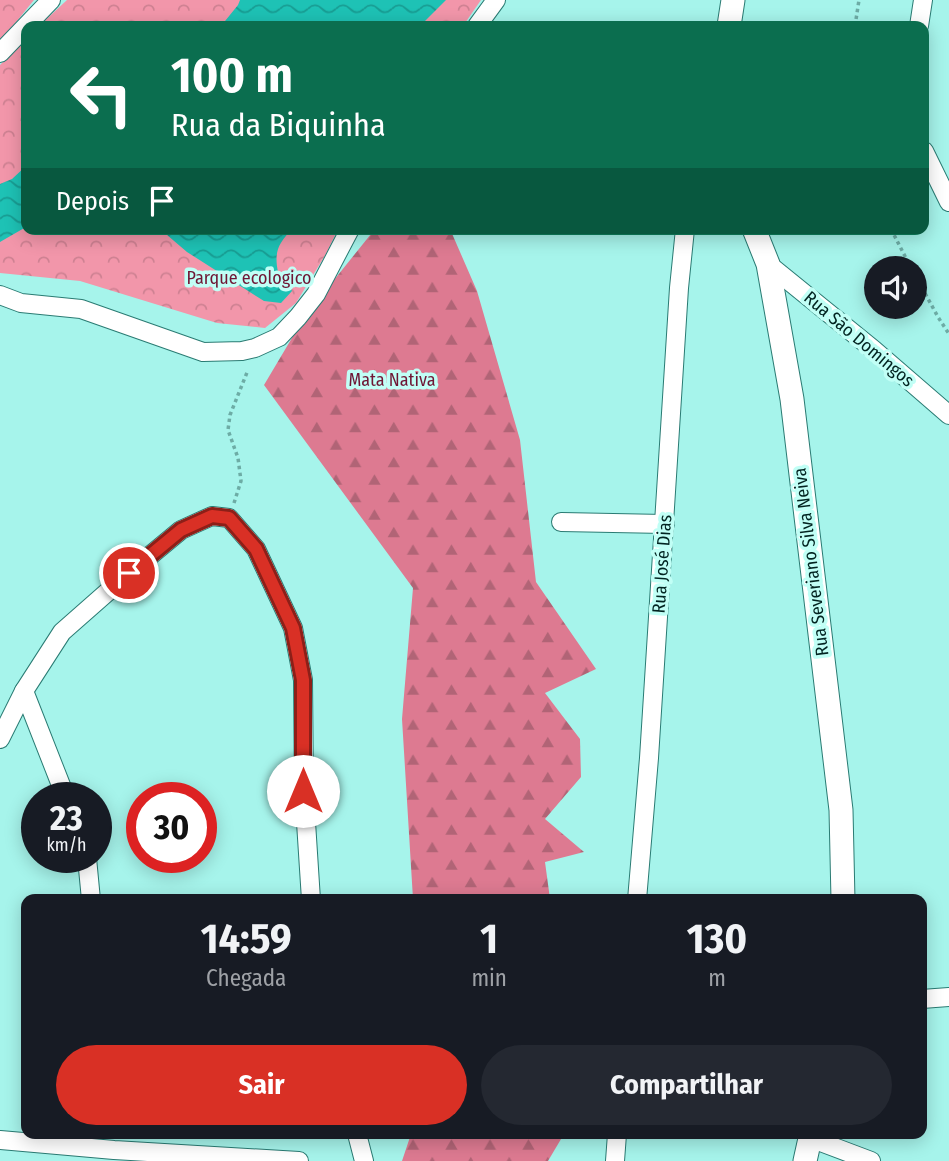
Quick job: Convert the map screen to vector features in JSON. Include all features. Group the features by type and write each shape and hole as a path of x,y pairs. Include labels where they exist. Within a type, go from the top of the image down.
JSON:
{"street":[{"path":"31,21 51,0"},
{"path":"481,21 496,0"},
{"path":"730,21 733,0"},
{"path":"920,21 923,0"},
{"path":"0,53 21,31"},
{"path":"929,161 949,202"},
{"path":"0,295 21,303 81,309 202,352 242,351 279,337 316,294 347,235"},
{"name":"Rua José Dias","path":"638,894 684,235"},
{"name":"Rua Severiano Silva Neiva","path":"756,235 768,264 792,398 839,796 843,894"},
{"name":"Rua São Domingos","path":"768,264 949,415"},
{"path":"0,739 24,691 62,632 181,530 212,516 229,518 256,549 293,628 303,680 303,791 311,894"},
{"path":"561,522 665,524"},
{"path":"24,691 60,782"},
{"path":"88,873 90,894"},
{"path":"927,999 949,997"},
{"path":"358,1139 365,1161"},
{"path":"615,1161 617,1139"},
{"path":"805,1161 810,1139"},
{"path":"818,1139 871,1161"},
{"path":"0,1140 114,1142 299,1161"}],"path":[{"path":"856,21 859,0"},
{"path":"894,235 905,256"},
{"path":"927,297 949,334"},
{"path":"229,518 241,481 238,458 228,430 230,415 255,348"}],"green space":[{"path":"0,0 34,0 0,42"},
{"path":"67,0 481,0 466,21 44,21"},
{"name":"Parque ecologico","path":"21,43 21,235 335,235 296,303 265,328 217,323 80,281 0,273 0,65"},
{"name":"Mata Nativa","path":"370,235 453,235 477,291 520,440 536,582 596,669 545,693 580,739 581,777 545,819 584,852 545,862 549,894 413,894 402,719 413,588 264,385 305,316"},
{"path":"409,1139 561,1139 548,1161 402,1161"}],"water":[{"path":"240,0 446,0 425,21 225,21"},
{"path":"21,171 21,230 0,242 0,184 12,179"},
{"path":"167,235 287,235 277,254 278,272 286,278 292,291 281,303 264,301 187,252"}],"route":[{"path":"129,573 181,530 212,516 229,518 256,549 293,628 303,680 303,791"}]}
